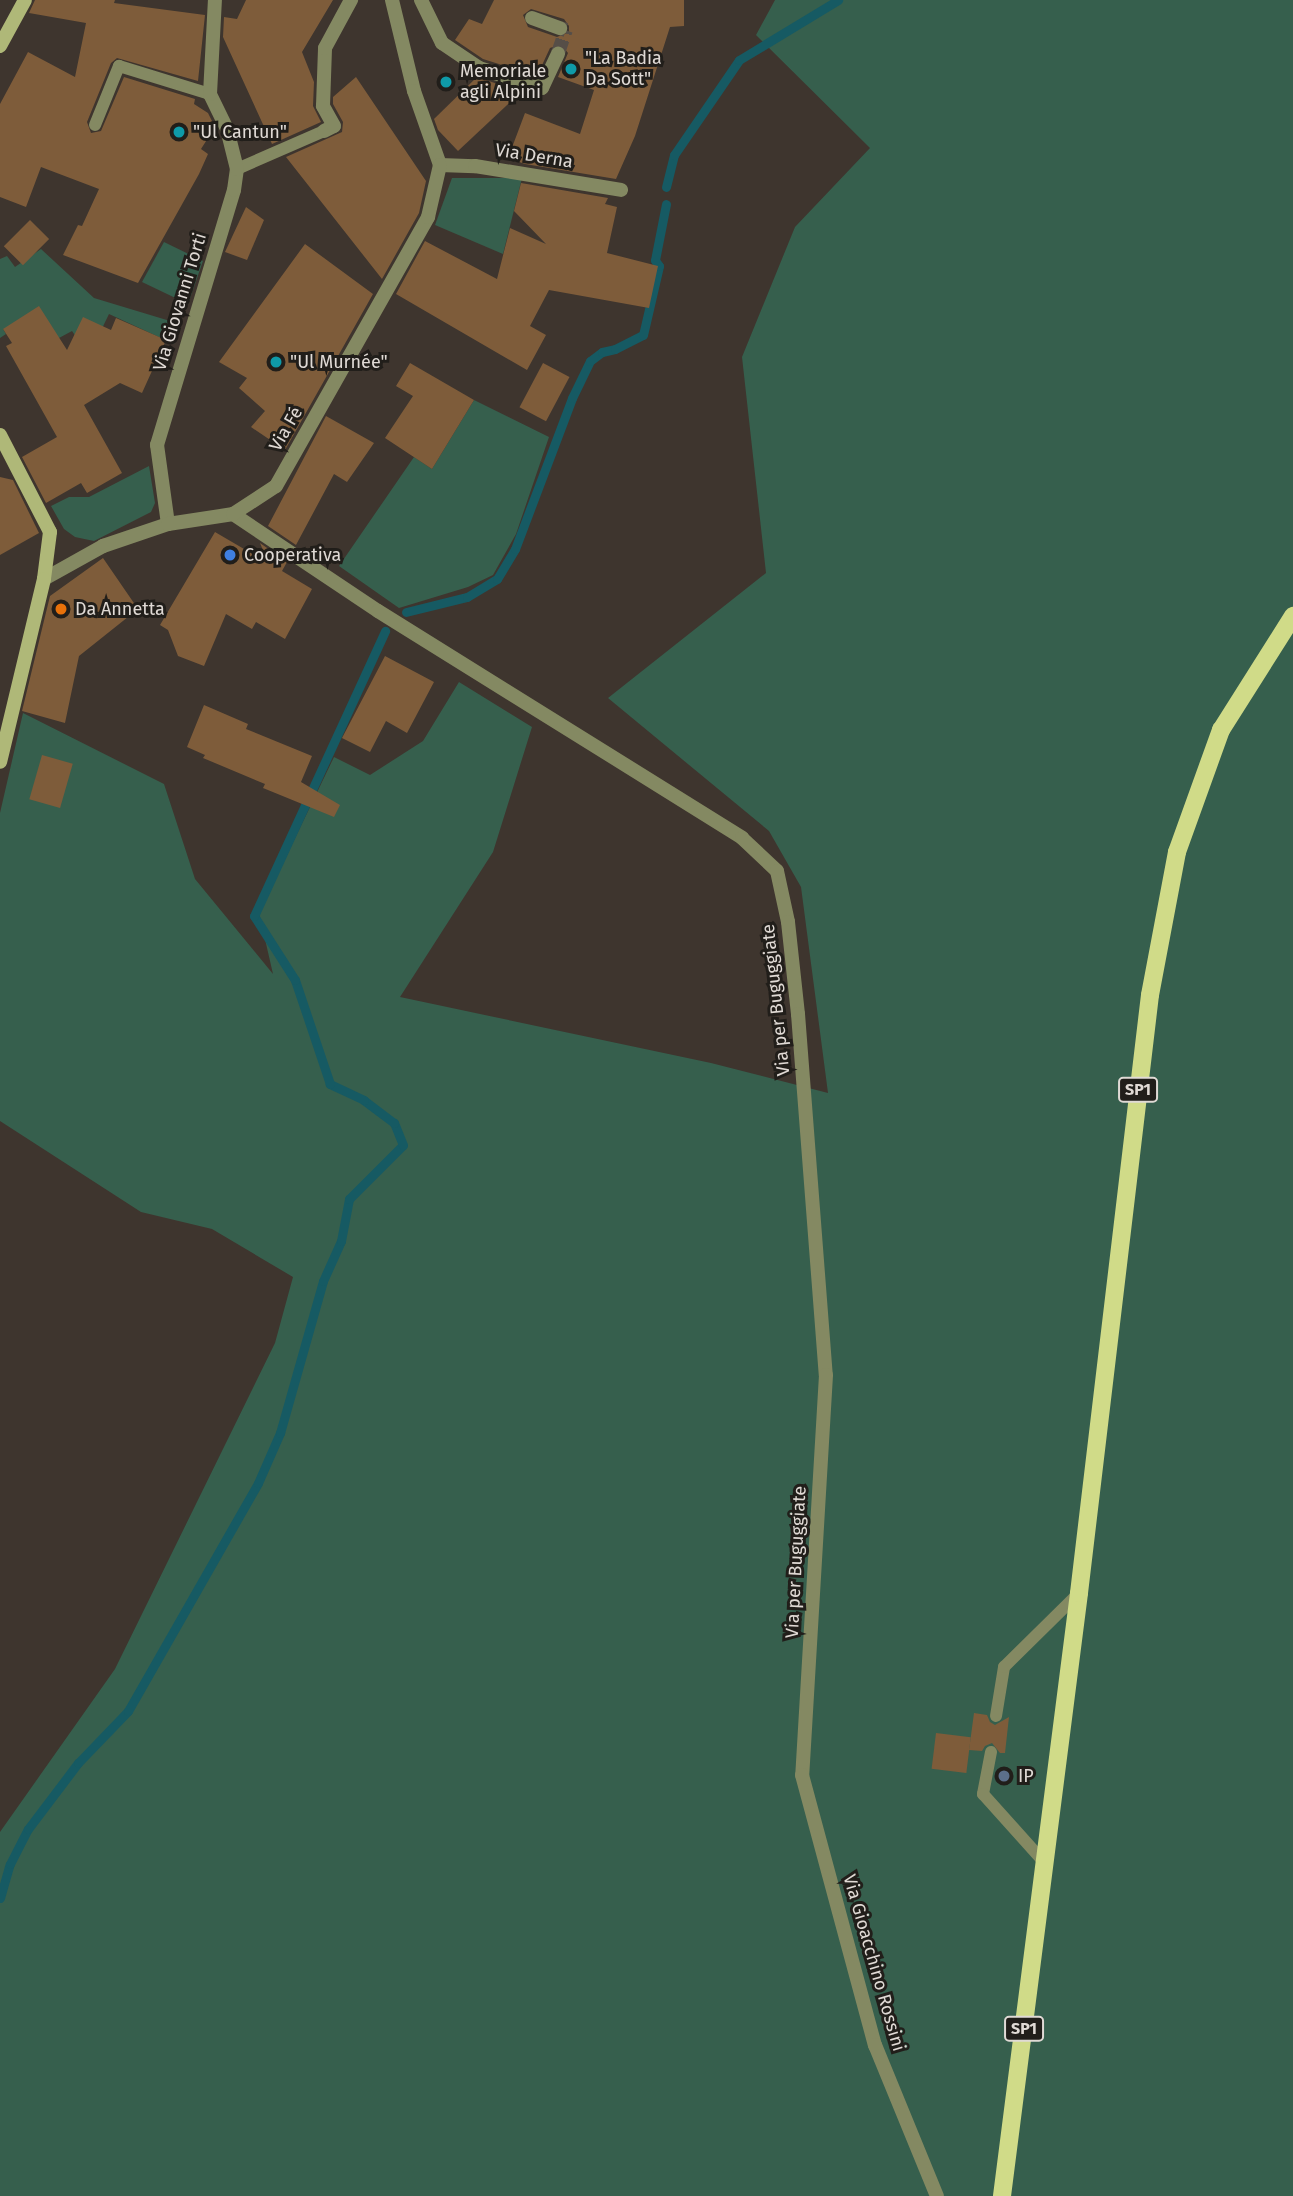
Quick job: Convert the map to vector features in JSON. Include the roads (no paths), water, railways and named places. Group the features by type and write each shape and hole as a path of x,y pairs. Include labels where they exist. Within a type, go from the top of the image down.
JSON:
{"main road":[{"name":"SP1","path":"1002,2196 1079,1593 1150,995 1177,852 1221,730 1293,617"}],"street":[{"path":"0,46 25,0"},
{"name":"Via Giovanni Torti","path":"168,524 157,445 234,190 237,169 227,129 210,94 215,0"},
{"path":"324,131 334,126 323,106 325,48 351,0"},
{"path":"392,0 414,91 440,165"},
{"path":"421,0 442,43 479,68 542,88 558,53"},
{"path":"532,18 560,28"},
{"name":"Via Derna","path":"440,165 475,166 621,190"},
{"name":"Via Fé","path":"44,579 103,545 168,524 233,514 276,486 428,217 440,165"},
{"path":"0,435 4,451 50,532 44,579 0,762"},
{"name":"Via per Buguggiate","path":"233,514 389,618 742,838 777,871 788,922 799,1014 826,1375 802,1776"},
{"name":"Via Gioacchino Rossini","path":"802,1776 875,2045 937,2196"}],"lane":[{"path":"95,125 119,66 210,94"},
{"path":"237,169 324,131"},
{"path":"996,1716 1004,1667 1079,1593"},
{"path":"990,1752 984,1794 1045,1863"}],"waterway":[{"path":"666,187 674,155 739,60 838,0"},
{"path":"406,612 467,597 497,579 515,549 572,398 590,361 602,352 615,349 643,335 659,266 655,260 666,204"},
{"path":"0,1898 10,1864 28,1829 78,1763 128,1711 258,1483 280,1433 323,1281 341,1241 349,1199 403,1145 394,1123 364,1100 330,1084 295,980 254,916 385,631"}],"tunnel":[{"path":"558,53 566,30 560,28"}],"place":[{"name":"\"La Badia Da Sott\"","path":"571,69"},
{"name":"Memoriale agli Alpini","path":"446,82"},
{"name":"\"Ul Cantun\"","path":"179,132"},
{"name":"\"Ul Murnée\"","path":"276,362"},
{"name":"Cooperativa","path":"230,555"},
{"name":"Da Annetta","path":"61,609"},
{"name":"IP","path":"1004,1776"}]}
